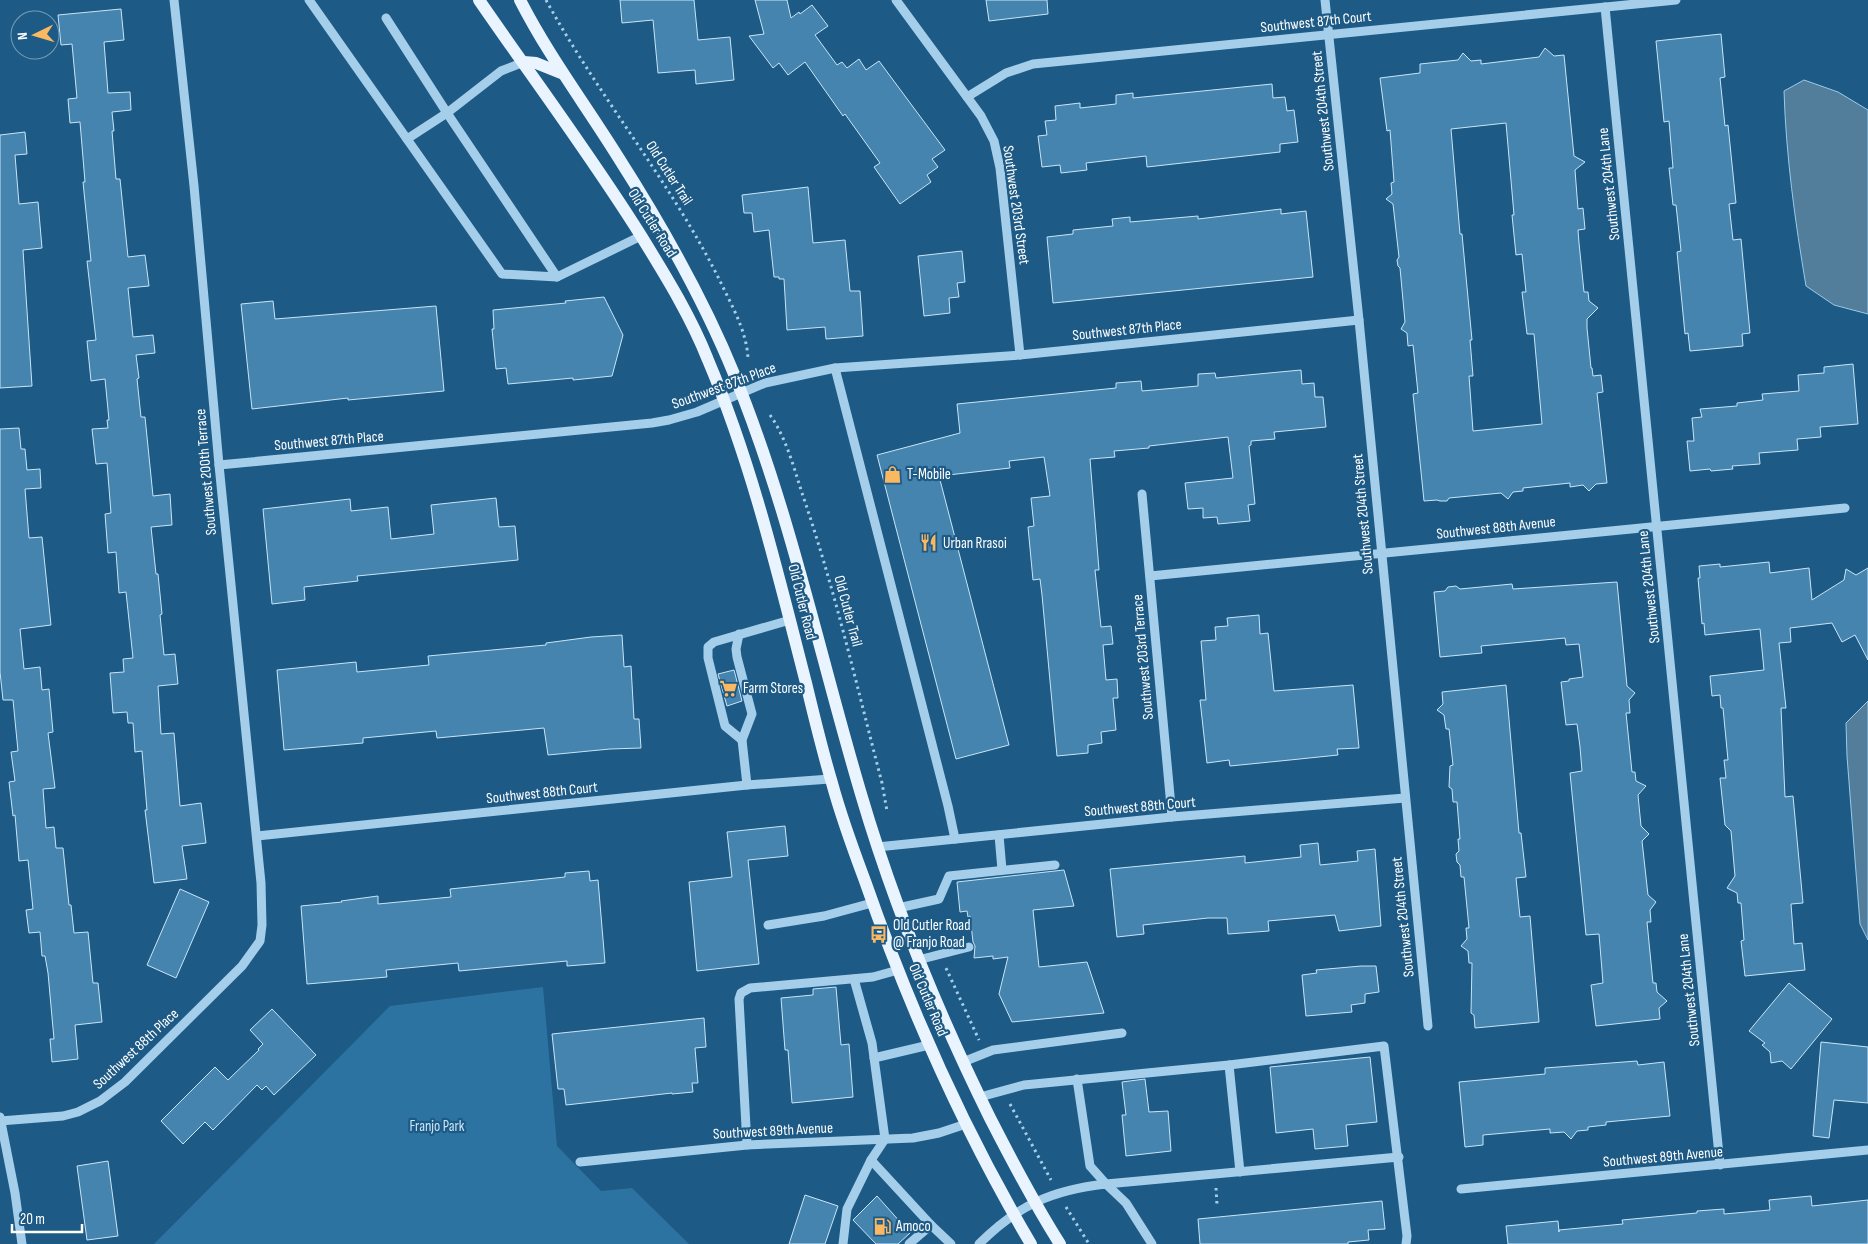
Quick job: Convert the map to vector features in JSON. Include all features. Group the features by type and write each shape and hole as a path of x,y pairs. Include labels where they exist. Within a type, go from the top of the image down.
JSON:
{"main road":[{"name":"Old Cutler Road","path":"479,0 616,196 689,318 708,358 754,487 830,779 872,903 929,1045 966,1124 1013,1214 1031,1244"},
{"name":"Old Cutler Road","path":"520,0 561,73 618,156 690,278 716,332 741,392 775,484 859,789 898,908 939,1011 963,1062 1034,1202 1060,1244"},
{"path":"524,62 536,63 561,73"},
{"path":"790,620 812,614"},
{"path":"872,903 894,895"}],"street":[{"name":"Southwest 200th Terrace","path":"174,0 194,186 219,465 256,836 262,904 260,941"},
{"path":"309,0 502,274 557,277 641,236"},
{"name":"Southwest 203rd Street","path":"896,0 967,97 990,132 1000,168 1020,355"},
{"name":"Southwest 204th Street","path":"1325,0 1359,320 1428,1026"},
{"name":"Southwest 87th Court","path":"967,97 1006,73 1033,64 1676,0"},
{"name":"Southwest 204th Lane","path":"1605,7 1720,1165"},
{"path":"386,18 557,277"},
{"path":"407,139 447,113 500,71 524,62"},
{"name":"Southwest 87th Place","path":"219,465 637,426 683,417 765,383 835,368 1020,355 1359,320"},
{"path":"835,368 944,789 955,839"},
{"name":"Southwest 203rd Terrace","path":"1142,494 1172,817"},
{"name":"Southwest 88th Avenue","path":"1150,576 1845,508"},
{"path":"742,740 725,726 707,653 708,647 714,642 790,620"},
{"path":"739,634 736,649 737,657 752,714 742,740 747,785"},
{"name":"Southwest 88th Court","path":"256,836 747,785 830,779"},
{"name":"Southwest 88th Court","path":"877,847 1172,817 1405,798"},
{"path":"999,835 1002,870"},
{"path":"898,908 939,899 949,876 1055,865"},
{"path":"768,925 824,916 872,903"},
{"name":"Southwest 88th Place","path":"0,1120 41,1118 78,1112 111,1094 242,966 260,941"},
{"path":"918,960 969,947"},
{"path":"747,1145 739,999 741,993 750,988 872,977 898,970"},
{"path":"843,1244 847,1209 871,1160 885,1139 872,1043 854,979"},
{"path":"963,1062 993,1050 1122,1033"},
{"path":"874,1058 929,1045"},
{"path":"980,1097 1024,1085 1384,1046 1399,1157 1407,1236 1406,1244"},
{"path":"1229,1064 1240,1172"},
{"path":"1077,1079 1090,1166 1126,1203 1152,1244"},
{"path":"0,1120 15,1192 22,1244"},
{"name":"Southwest 89th Avenue","path":"580,1162 747,1145 926,1136 966,1124"},
{"name":"Southwest 89th Avenue","path":"1461,1189 1868,1150"},
{"path":"979,1244 1013,1214 1034,1202 1058,1192 1079,1187 1399,1157"},
{"path":"871,1160 951,1244"},
{"path":"909,1244 931,1225"}],"path":[{"name":"Old Cutler Trail","path":"546,0 576,51 670,193 706,254 746,339 748,361"},
{"name":"Old Cutler Trail","path":"768,412 779,427 811,519 882,783 888,820"},
{"path":"1215,1186 1217,1205"}],"green space":[{"name":"Franjo Park","path":"543,987 557,1146 601,1191 632,1188 689,1244 154,1244 390,1006"}],"shaded area":[{"path":"1804,80 1838,92 1868,110 1868,314 1834,305 1806,286 1792,188 1784,91"},
{"path":"1868,701 1868,940 1860,924 1846,723"}],"building":[{"path":"620,0 694,0 698,40 730,37 734,80 696,84 695,70 658,73 653,20 622,23"},
{"path":"755,0 787,0 791,18 812,5 828,26 815,35 837,65 842,62 847,68 859,59 866,70 879,61 945,150 932,159 938,167 927,175 931,182 900,204 874,167 880,163 845,114 843,116 805,62 788,75 779,63 773,68 749,36 764,34"},
{"path":"986,0 1047,0 1048,14 989,21"},
{"path":"121,9 124,40 104,42 108,93 130,92 131,110 112,112 116,179 120,179 128,257 145,255 149,286 128,288 133,337 153,335 155,353 136,355 139,378 137,379 141,417 145,417 153,496 170,494 172,525 151,527 156,574 158,574 164,655 175,654 178,684 158,686 161,734 174,733 180,806 201,803 206,843 182,846 187,879 154,883 145,810 147,810 142,751 135,752 133,723 128,723 127,712 113,713 110,673 124,672 123,659 133,658 126,592 119,593 116,552 108,553 105,514 111,513 107,463 96,464 92,429 108,428 107,420 109,420 105,379 91,381 87,341 96,340 87,261 91,261 83,182 85,182 80,122 70,123 68,99 77,98 72,44 61,45 60,15"},
{"path":"1721,34 1725,77 1720,78 1725,126 1728,125 1736,203 1729,204 1733,240 1741,239 1750,333 1742,334 1743,346 1690,351 1688,333 1685,334 1677,252 1681,251 1676,205 1673,205 1669,168 1673,168 1669,121 1664,122 1656,41"},
{"path":"1545,48 1554,56 1564,55 1574,156 1585,162 1575,170 1578,209 1583,208 1585,229 1578,230 1584,292 1588,292 1589,301 1598,308 1587,319 1587,328 1593,376 1601,375 1603,392 1597,393 1607,483 1596,484 1589,491 1583,485 1570,487 1570,483 1523,488 1523,491 1513,492 1508,499 1501,493 1449,498 1447,501 1424,501 1413,394 1418,393 1413,345 1408,346 1407,333 1401,329 1405,322 1400,268 1397,260 1399,257 1393,204 1386,199 1392,194 1391,183 1394,182 1390,130 1387,131 1380,78 1420,73 1420,64 1458,60 1463,53 1471,61 1481,60 1481,64 1539,57","holes":["1506,123 1514,215 1512,215 1516,255 1522,254 1526,292 1522,292 1527,334 1534,334 1542,424 1473,431 1469,376 1473,376 1470,340 1472,340 1451,129"]},
{"path":"1272,84 1273,98 1285,97 1287,111 1294,110 1298,142 1280,144 1280,152 1147,167 1146,156 1086,163 1087,170 1061,173 1060,165 1042,167 1038,136 1047,135 1045,121 1056,120 1055,106 1080,103 1080,108 1116,104 1116,95 1133,93 1133,98"},
{"path":"25,132 27,154 15,155 19,204 38,202 42,248 23,250 32,386 0,388 0,135"},
{"path":"808,187 813,243 845,240 850,291 860,291 863,336 826,339 825,327 787,330 784,279 774,277 769,230 754,232 752,213 744,213 742,195"},
{"path":"1281,209 1281,214 1306,211 1313,277 1053,303 1047,237 1073,234 1073,230 1113,226 1112,219 1130,217 1130,222 1198,216 1198,219"},
{"path":"962,251 965,282 957,283 959,297 949,298 950,313 924,316 918,256"},
{"path":"604,297 623,335 612,376 508,384 506,368 496,369 492,329 494,329 493,310 566,303 565,301"},
{"path":"273,301 275,319 436,306 444,391 348,400 348,398 252,409 241,304"},
{"path":"1853,364 1858,424 1820,427 1821,437 1797,439 1798,450 1759,453 1760,464 1732,466 1733,469 1690,471 1687,441 1694,441 1692,418 1702,417 1700,409 1737,406 1737,403 1763,400 1762,394 1799,391 1798,375 1824,373 1824,367"},
{"path":"1301,370 1302,384 1314,383 1315,397 1323,397 1326,427 1274,432 1275,439 1251,441 1249,446 1255,504 1248,505 1250,521 1218,524 1217,517 1203,518 1203,508 1188,509 1185,483 1233,478 1228,437 1114,451 1115,457 1090,459 1099,570 1095,570 1101,627 1111,626 1113,644 1103,645 1106,680 1117,679 1118,698 1113,698 1116,730 1101,732 1102,743 1088,745 1088,753 1057,756 1040,579 1033,580 1028,527 1034,526 1031,498 1050,496 1044,457 1009,461 1010,468 939,476 1009,745 956,759 877,455 960,433 957,404 1116,388 1116,383 1141,381 1142,391 1198,386 1198,374 1215,373 1216,378"},
{"path":"19,428 21,449 25,449 27,470 40,469 41,488 25,489 29,538 42,537 51,625 20,629 24,669 40,667 42,690 49,689 53,732 48,733 55,788 43,789 46,828 54,827 56,848 63,848 74,933 88,932 93,983 98,983 102,1022 75,1025 78,1059 52,1062 50,1039 54,1039 48,973 45,956 42,956 40,932 29,933 26,910 33,909 28,860 19,861 15,815 13,816 9,782 15,781 11,752 18,751 13,700 3,700 0,672 0,429"},
{"path":"496,498 499,527 515,526 518,560 357,576 358,581 304,587 305,600 272,604 263,509 350,499 351,511 388,507 391,539 434,534 431,505"},
{"path":"1769,562 1770,573 1809,568 1812,600 1844,580 1846,569 1856,575 1868,568 1868,660 1855,635 1842,642 1832,623 1790,628 1791,642 1779,643 1786,708 1781,708 1785,797 1793,796 1803,903 1791,904 1794,944 1802,943 1805,970 1745,976 1741,941 1744,940 1741,903 1738,903 1737,893 1727,888 1735,876 1731,831 1725,825 1720,778 1726,778 1724,760 1728,760 1723,708 1721,708 1720,695 1712,696 1710,676 1764,670 1760,629 1705,635 1704,623 1702,624 1698,578 1700,578 1699,566 1720,564 1720,567"},
{"path":"1617,582 1627,686 1635,693 1629,700 1630,713 1626,713 1632,772 1635,772 1636,781 1646,786 1638,795 1641,826 1649,834 1642,841 1648,895 1656,902 1650,910 1651,922 1647,922 1653,983 1656,983 1657,992 1667,1001 1659,1008 1660,1019 1596,1026 1591,985 1603,983 1599,934 1586,935 1570,773 1582,771 1580,747 1577,724 1566,725 1561,682 1583,677 1579,644 1566,645 1565,638 1481,646 1482,653 1440,657 1434,592 1445,591 1448,587 1456,586 1460,589 1512,584 1513,589"},
{"path":"1259,615 1260,634 1268,633 1274,691 1353,685 1359,748 1337,749 1338,755 1230,766 1229,760 1207,763 1200,700 1206,700 1201,641 1216,640 1215,627 1228,626 1227,618"},
{"path":"622,635 624,667 631,666 634,719 639,719 641,748 548,755 544,728 437,738 436,731 363,738 363,743 284,750 277,670 356,662 357,672 429,665 428,656 546,645 546,643 591,637"},
{"path":"734,670 742,701 727,706 718,674"},
{"path":"1506,685 1519,833 1521,833 1526,877 1516,878 1520,917 1530,916 1539,1022 1475,1028 1474,1015 1471,1013 1472,963 1469,963 1468,951 1461,946 1467,939 1466,928 1469,928 1464,877 1461,877 1460,865 1457,862 1456,854 1459,851 1458,839 1460,839 1457,802 1453,802 1452,789 1449,787 1450,766 1453,765 1449,729 1446,729 1444,715 1437,710 1443,704 1442,692"},
{"path":"785,826 788,856 748,860 759,964 697,971 689,882 732,877 727,832"},
{"path":"1318,843 1320,865 1358,861 1357,851 1375,849 1381,926 1339,931 1335,915 1268,921 1269,931 1228,934 1227,918 1208,918 1143,925 1144,934 1117,937 1110,869 1245,856 1245,863 1301,857 1300,845"},
{"path":"1064,870 1074,906 1033,910 1039,967 1087,962 1104,1013 1012,1022 999,994 1008,957 993,959 993,956 974,958 975,946 970,916 968,917 967,911 960,912 957,882"},
{"path":"589,871 590,881 598,880 605,963 567,966 567,961 459,971 458,963 386,970 387,977 307,984 301,906 378,896 378,904 451,897 450,889 565,877 565,873"},
{"path":"180,889 209,902 176,978 147,965"},
{"path":"1376,966 1379,992 1365,994 1365,1003 1351,1005 1352,1012 1306,1016 1302,975 1317,973 1316,970"},
{"path":"1789,983 1832,1019 1791,1069 1782,1061 1771,1063 1770,1052 1762,1045 1765,1043 1749,1031"},
{"path":"836,987 841,1045 849,1044 853,1097 792,1103 788,1050 785,1050 781,998 813,995 813,989"},
{"path":"272,1009 316,1055 274,1095 266,1086 262,1090 257,1085 213,1130 205,1122 183,1144 161,1121 215,1067 228,1080 259,1050 263,1044 250,1030"},
{"path":"704,1018 706,1047 695,1048 698,1083 692,1083 693,1092 566,1105 564,1089 558,1089 552,1034"},
{"path":"1821,1042 1868,1047 1868,1103 1834,1100 1829,1138 1813,1136"},
{"path":"1370,1057 1377,1122 1346,1125 1348,1146 1315,1149 1313,1129 1276,1133 1270,1067"},
{"path":"1637,1061 1638,1065 1664,1062 1670,1116 1606,1122 1606,1125 1588,1127 1588,1130 1577,1131 1571,1139 1564,1132 1550,1133 1550,1129 1483,1135 1483,1145 1465,1147 1459,1082 1545,1074 1545,1068"},
{"path":"1145,1079 1149,1112 1168,1111 1171,1151 1126,1156 1122,1115 1126,1115 1122,1082"},
{"path":"108,1161 118,1236 87,1240 77,1166"},
{"path":"805,1195 838,1206 825,1244 789,1244"},
{"name":"Amoco","path":"877,1196 910,1233 898,1244 876,1244 853,1220"},
{"path":"1811,1196 1812,1206 1868,1200 1868,1244 1508,1244 1506,1226 1558,1221 1559,1232 1559,1230 1623,1224 1622,1220 1697,1213 1697,1211 1724,1209 1724,1214 1770,1210 1769,1200"},
{"path":"1382,1201 1385,1229 1368,1230 1369,1240 1348,1242 1348,1244 1200,1244 1198,1219"}],"place":[{"name":"T-Mobile","path":"893,474"},
{"name":"Urban Rrasoi","path":"929,543"},
{"name":"Farm Stores","path":"729,688"},
{"name":"Old Cutler Road @ Franjo Road","path":"879,934"},
{"name":"Amoco","path":"882,1226"}]}
